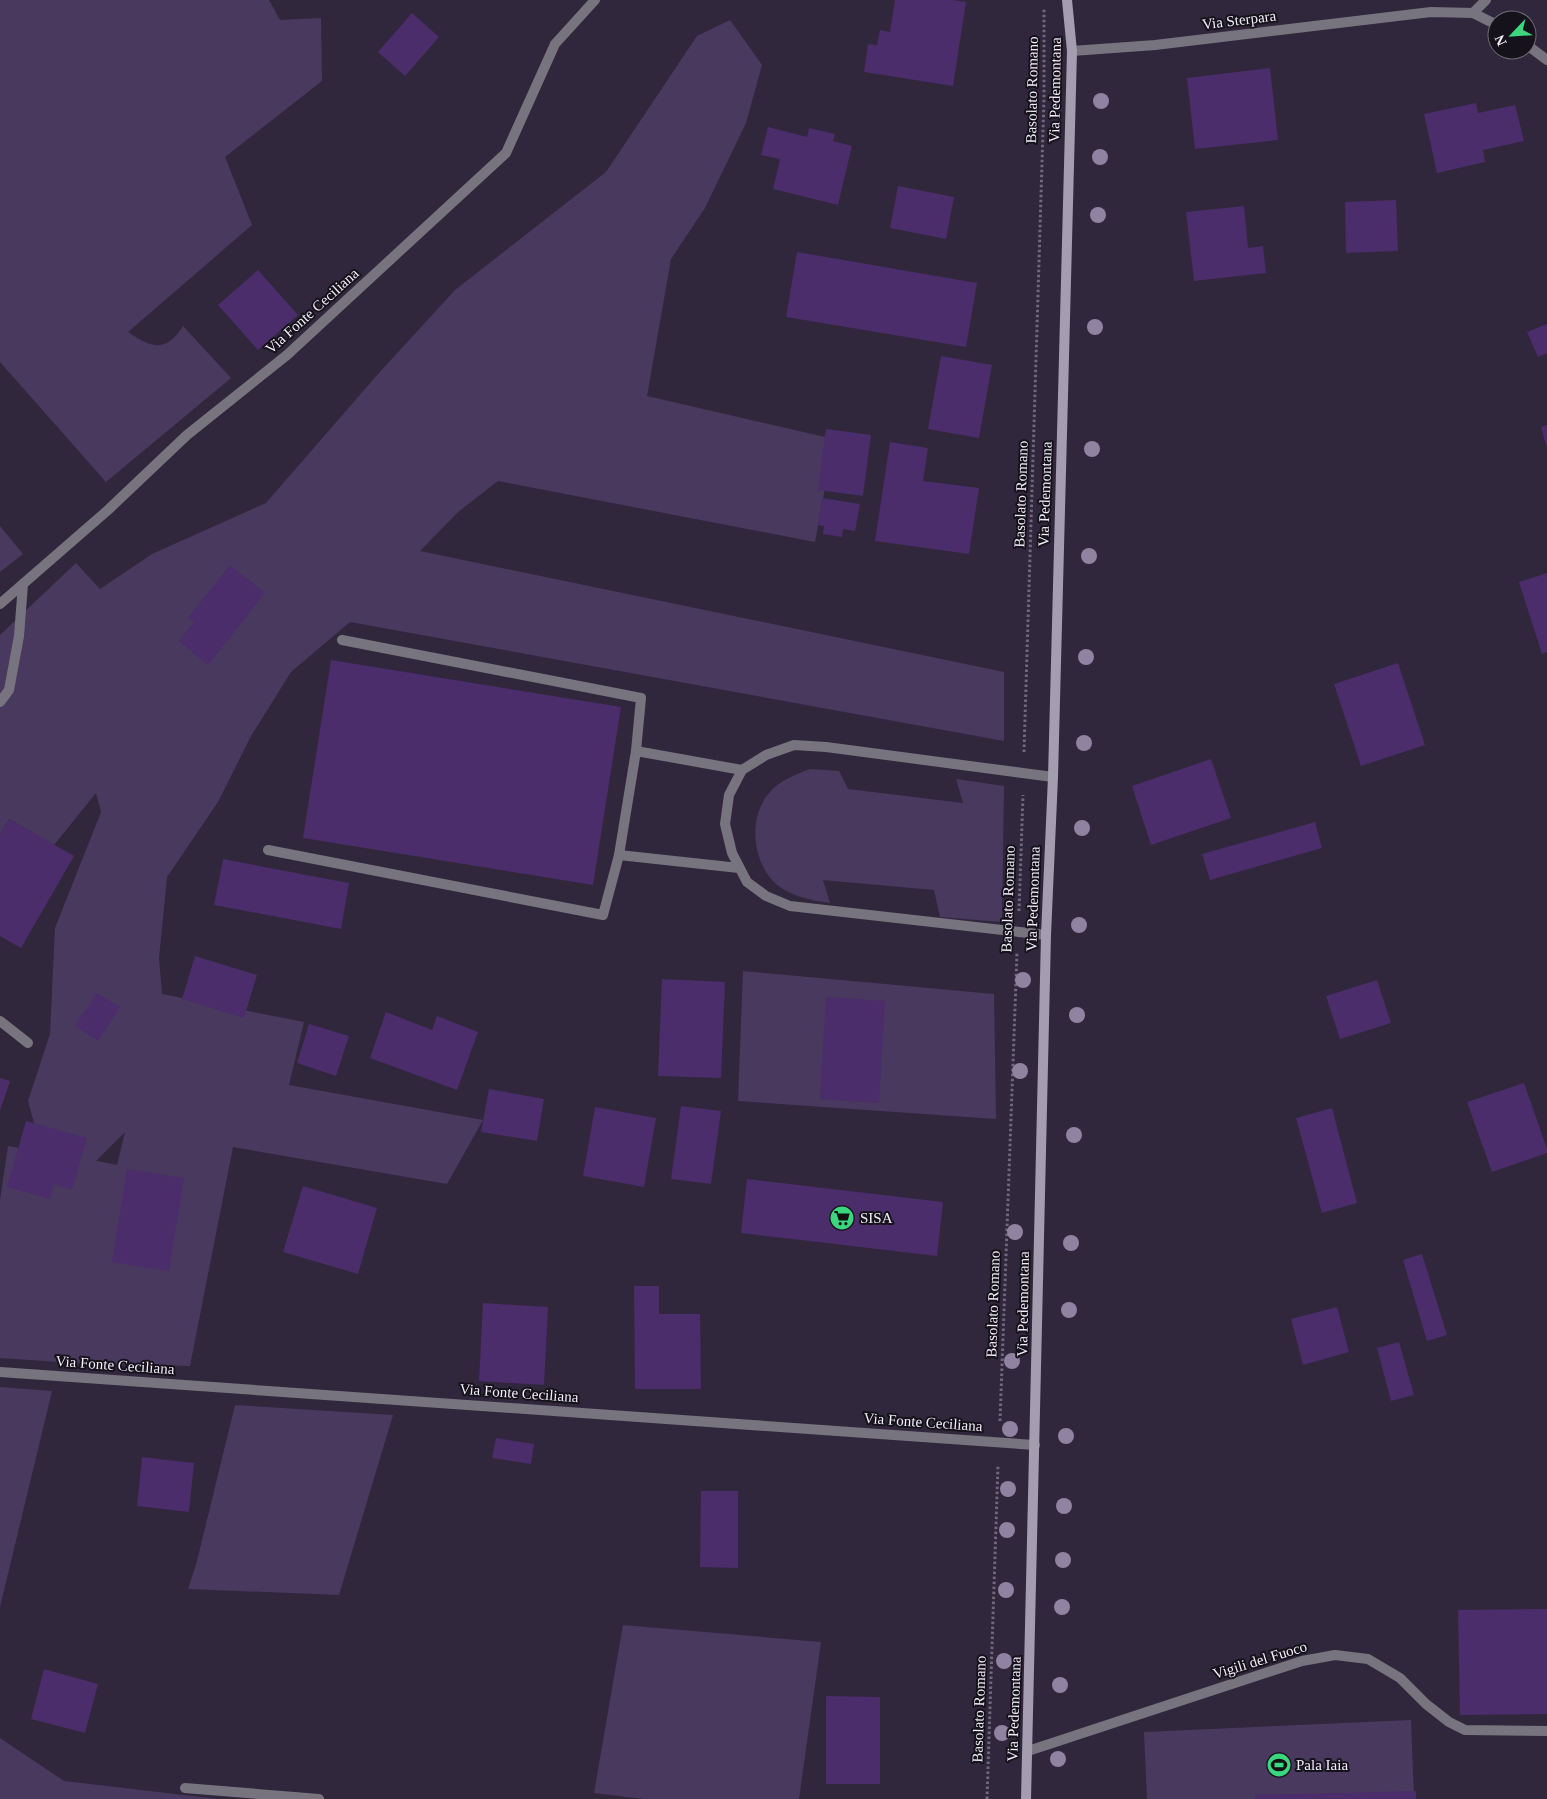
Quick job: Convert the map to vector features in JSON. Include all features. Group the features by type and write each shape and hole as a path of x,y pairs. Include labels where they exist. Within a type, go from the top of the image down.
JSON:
{"street":[{"name":"Via Fonte Ceciliana","path":"0,604 108,510 187,435 287,355 506,153 555,44 595,0"},
{"name":"Via Pedemontana","path":"1026,1799 1046,935 1053,777 1072,51 1068,0"},
{"path":"1473,13 1486,0"},
{"name":"Via Sterpara","path":"1072,51 1155,45 1431,12 1473,13 1487,20"},
{"path":"0,702 9,690 19,636 23,584"},
{"path":"268,850 603,915 619,855 636,751 641,698 342,640"},
{"path":"1046,935 790,906 766,896 747,882 732,853 725,824 729,795 742,770 766,755 794,745 826,747 1053,777"},
{"path":"636,751 742,770"},
{"path":"619,855 740,868"},
{"path":"0,1021 28,1043"},
{"name":"Via Fonte Ceciliana","path":"0,1372 1035,1445"},
{"name":"Vigili del Fuoco","path":"1028,1751 1302,1660 1335,1655 1368,1659 1400,1678 1426,1704 1449,1722 1465,1730 1547,1732"},
{"path":"185,1788 318,1799"}],"path":[{"name":"Basolato Romano","path":"987,1799 1024,773 1044,108 1044,0"}],"shaded area":[{"path":"0,0 269,0 280,20 321,18 322,81 225,157 252,225 128,332 143,341 157,345 170,341 183,326 231,378 106,482 0,362"},
{"path":"730,20 762,65 746,123 705,208 671,259 647,396 834,439 815,542 498,481 458,512 420,551 1004,672 1004,741 350,622 291,672 251,736 218,802 167,877 159,958 162,994 304,1022 289,1085 483,1120 447,1184 233,1147 190,1366 89,1364 0,1358 0,1200 8,1146 62,1155 39,1142 28,1101 50,1034 55,928 101,812 96,793 54,845 9,819 0,835 0,635 76,563 100,589 152,554 266,503 378,374 455,290 606,172 697,36","holes":["125,1132 117,1165 96,1161"]},
{"path":"0,526 23,554 0,572"},
{"path":"810,769 839,771 848,789 963,803 956,779 1004,786 1002,922 940,917 934,890 823,880 830,903 792,894 779,886 765,871 756,846 755,833 760,807 776,786 788,778"},
{"path":"743,971 994,994 996,1119 738,1101"},
{"path":"0,1387 52,1391 0,1607"},
{"path":"235,1405 393,1415 339,1595 188,1589 196,1565"},
{"path":"623,1625 821,1642 799,1799 644,1799 594,1793"},
{"name":"Pala Iaia","path":"1411,1720 1414,1799 1147,1799 1144,1732"},
{"path":"0,1738 64,1781 218,1799 0,1799"}],"building":[{"path":"895,0 952,0 966,2 953,86 864,72 868,44 877,45 880,30 890,32"},
{"path":"412,13 439,37 405,76 378,52"},
{"path":"1270,68 1278,140 1195,149 1187,78"},
{"path":"1476,103 1478,113 1515,105 1524,141 1483,150 1485,162 1437,173 1424,114"},
{"path":"768,127 807,137 809,128 835,134 833,141 852,146 838,205 773,189 780,159 761,155"},
{"path":"898,186 954,197 946,239 890,228"},
{"path":"1396,200 1398,251 1346,253 1345,202"},
{"path":"1244,206 1248,248 1263,246 1266,273 1194,281 1186,212"},
{"path":"797,252 977,283 966,347 786,317"},
{"path":"258,270 298,315 258,350 218,305"},
{"path":"1547,324 1547,353 1538,357 1527,332"},
{"path":"941,356 992,365 979,438 928,429"},
{"path":"1547,425 1547,445 1546,445 1541,427"},
{"path":"826,429 871,435 863,496 818,490"},
{"path":"890,442 928,448 923,481 979,488 969,554 875,541"},
{"path":"822,498 860,504 855,531 843,529 842,537 823,534 824,526 818,525"},
{"path":"230,565 265,593 208,665 179,641 194,622 188,618"},
{"path":"1547,573 1547,652 1542,654 1519,582"},
{"path":"331,660 621,707 593,885 303,838"},
{"path":"1398,663 1425,745 1361,766 1334,684"},
{"path":"1211,759 1231,818 1151,845 1132,786"},
{"path":"9,819 74,856 21,948 0,936 0,835"},
{"path":"1315,822 1322,848 1210,880 1202,854"},
{"path":"223,859 349,883 341,929 214,905"},
{"path":"195,956 257,975 244,1018 182,999"},
{"path":"662,979 725,982 721,1078 658,1076"},
{"path":"1377,980 1391,1023 1340,1039 1326,996"},
{"path":"97,993 120,1007 98,1041 75,1026"},
{"path":"826,997 885,1001 879,1103 820,1099"},
{"path":"386,1012 432,1030 437,1016 478,1032 457,1090 370,1058"},
{"path":"309,1024 349,1036 336,1076 297,1063"},
{"path":"0,1078 10,1081 0,1111"},
{"path":"1524,1083 1547,1153 1492,1172 1467,1102"},
{"path":"489,1089 544,1099 537,1141 481,1132"},
{"path":"681,1106 721,1111 711,1184 671,1179"},
{"path":"595,1107 656,1118 644,1187 583,1176"},
{"path":"1332,1108 1357,1203 1322,1213 1296,1118"},
{"path":"26,1121 87,1138 72,1190 54,1184 50,1199 7,1187"},
{"path":"127,1169 184,1178 169,1271 112,1262"},
{"name":"SISA","path":"747,1179 943,1202 937,1256 741,1233"},
{"path":"303,1186 377,1208 358,1274 283,1252"},
{"path":"1422,1254 1447,1335 1427,1341 1403,1260"},
{"path":"634,1286 659,1286 659,1314 700,1314 701,1389 635,1389"},
{"path":"483,1303 548,1307 544,1385 479,1381"},
{"path":"1337,1307 1349,1352 1303,1365 1291,1319"},
{"path":"1399,1342 1414,1395 1391,1401 1377,1348"},
{"path":"496,1438 534,1444 531,1464 492,1458"},
{"path":"142,1457 194,1463 189,1512 137,1506"},
{"path":"701,1491 738,1491 738,1568 700,1567"},
{"path":"1547,1609 1547,1714 1460,1715 1458,1610"},
{"path":"44,1669 98,1684 85,1733 31,1719"},
{"path":"826,1696 880,1697 880,1784 826,1784"},
{"path":"1416,1791 1416,1799 1255,1799 1255,1795"}],"place":[{"name":"SISA","path":"842,1218"},
{"name":"Pala Iaia","path":"1279,1765"}]}
